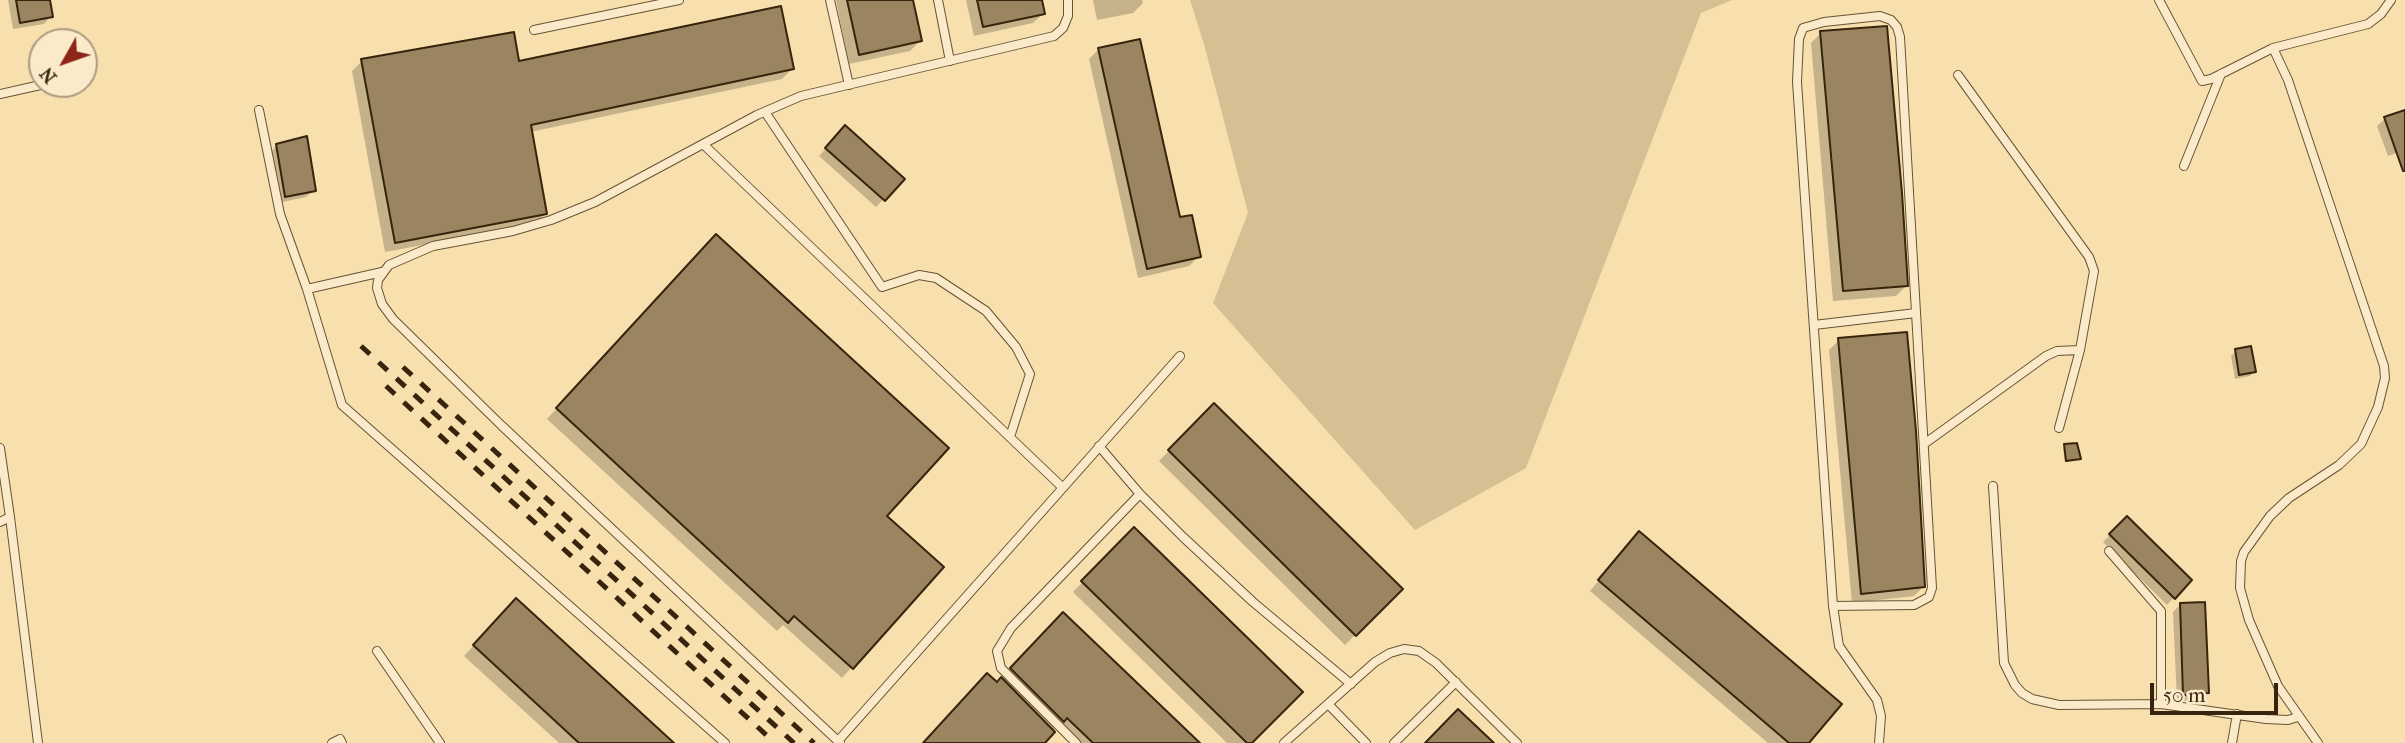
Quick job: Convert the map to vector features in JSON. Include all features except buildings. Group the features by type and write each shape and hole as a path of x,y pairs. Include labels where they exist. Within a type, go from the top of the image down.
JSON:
{"lane":[{"path":"534,30 679,0"},
{"path":"830,0 849,85"},
{"path":"938,0 950,61"},
{"path":"307,289 382,272 398,260 433,246 513,231 551,220 595,202 765,111 802,96 1054,36 1063,29 1068,16 1068,0"},
{"path":"2159,0 2202,81 2205,82 2273,48 2368,23 2381,15 2390,0"},
{"path":"1833,606 1914,605 1929,597 1932,588 1900,37 1891,20 1880,16 1824,22 1803,29 1799,39 1797,82 1833,606 1839,646 1877,700 1881,716 1879,743"},
{"path":"2273,48 2288,79 2384,366 2385,378 2378,407 2361,444 2339,465 2289,498 2270,516 2249,544 2241,561 2241,588 2249,620 2278,686 2318,743"},
{"path":"2184,166 2221,74"},
{"path":"1958,75 2089,257 2094,271 2080,350 2059,428"},
{"path":"0,94 28,88"},
{"path":"259,110 280,214 307,289 342,405 725,743"},
{"path":"765,111 882,287 919,275 936,278 986,311 1016,347 1030,374 1010,437"},
{"path":"704,145 1062,487"},
{"path":"382,272 377,288 382,304 393,319 839,742 1062,487 1181,356"},
{"path":"1814,325 1916,313"},
{"path":"1924,444 2046,356 2057,351 2080,350"},
{"path":"1099,446 1140,494 1253,601 1351,684"},
{"path":"0,448 38,743"},
{"path":"1993,486 2004,663 2015,685 2032,699 2045,704 2161,704 2288,720 2298,717"},
{"path":"1076,743 1001,668 997,651 1011,628 1140,494"},
{"path":"0,522 10,517"},
{"path":"2109,551 2161,611 2161,704"},
{"path":"1284,743 1375,662 1404,649 1419,651 1436,663 1517,743"},
{"path":"377,651 440,743"},
{"path":"1394,743 1456,682"},
{"path":"1328,704 1366,743"},
{"path":"2232,743 2237,714"},
{"path":"332,743 340,739 342,743"}],"shaded area":[{"path":"1190,0 1732,0 1701,13 1526,468 1415,530 1213,303 1248,213"}],"railway":[{"path":"361,346 794,743"},
{"path":"403,367 814,743"},
{"path":"386,386 775,743"}]}
